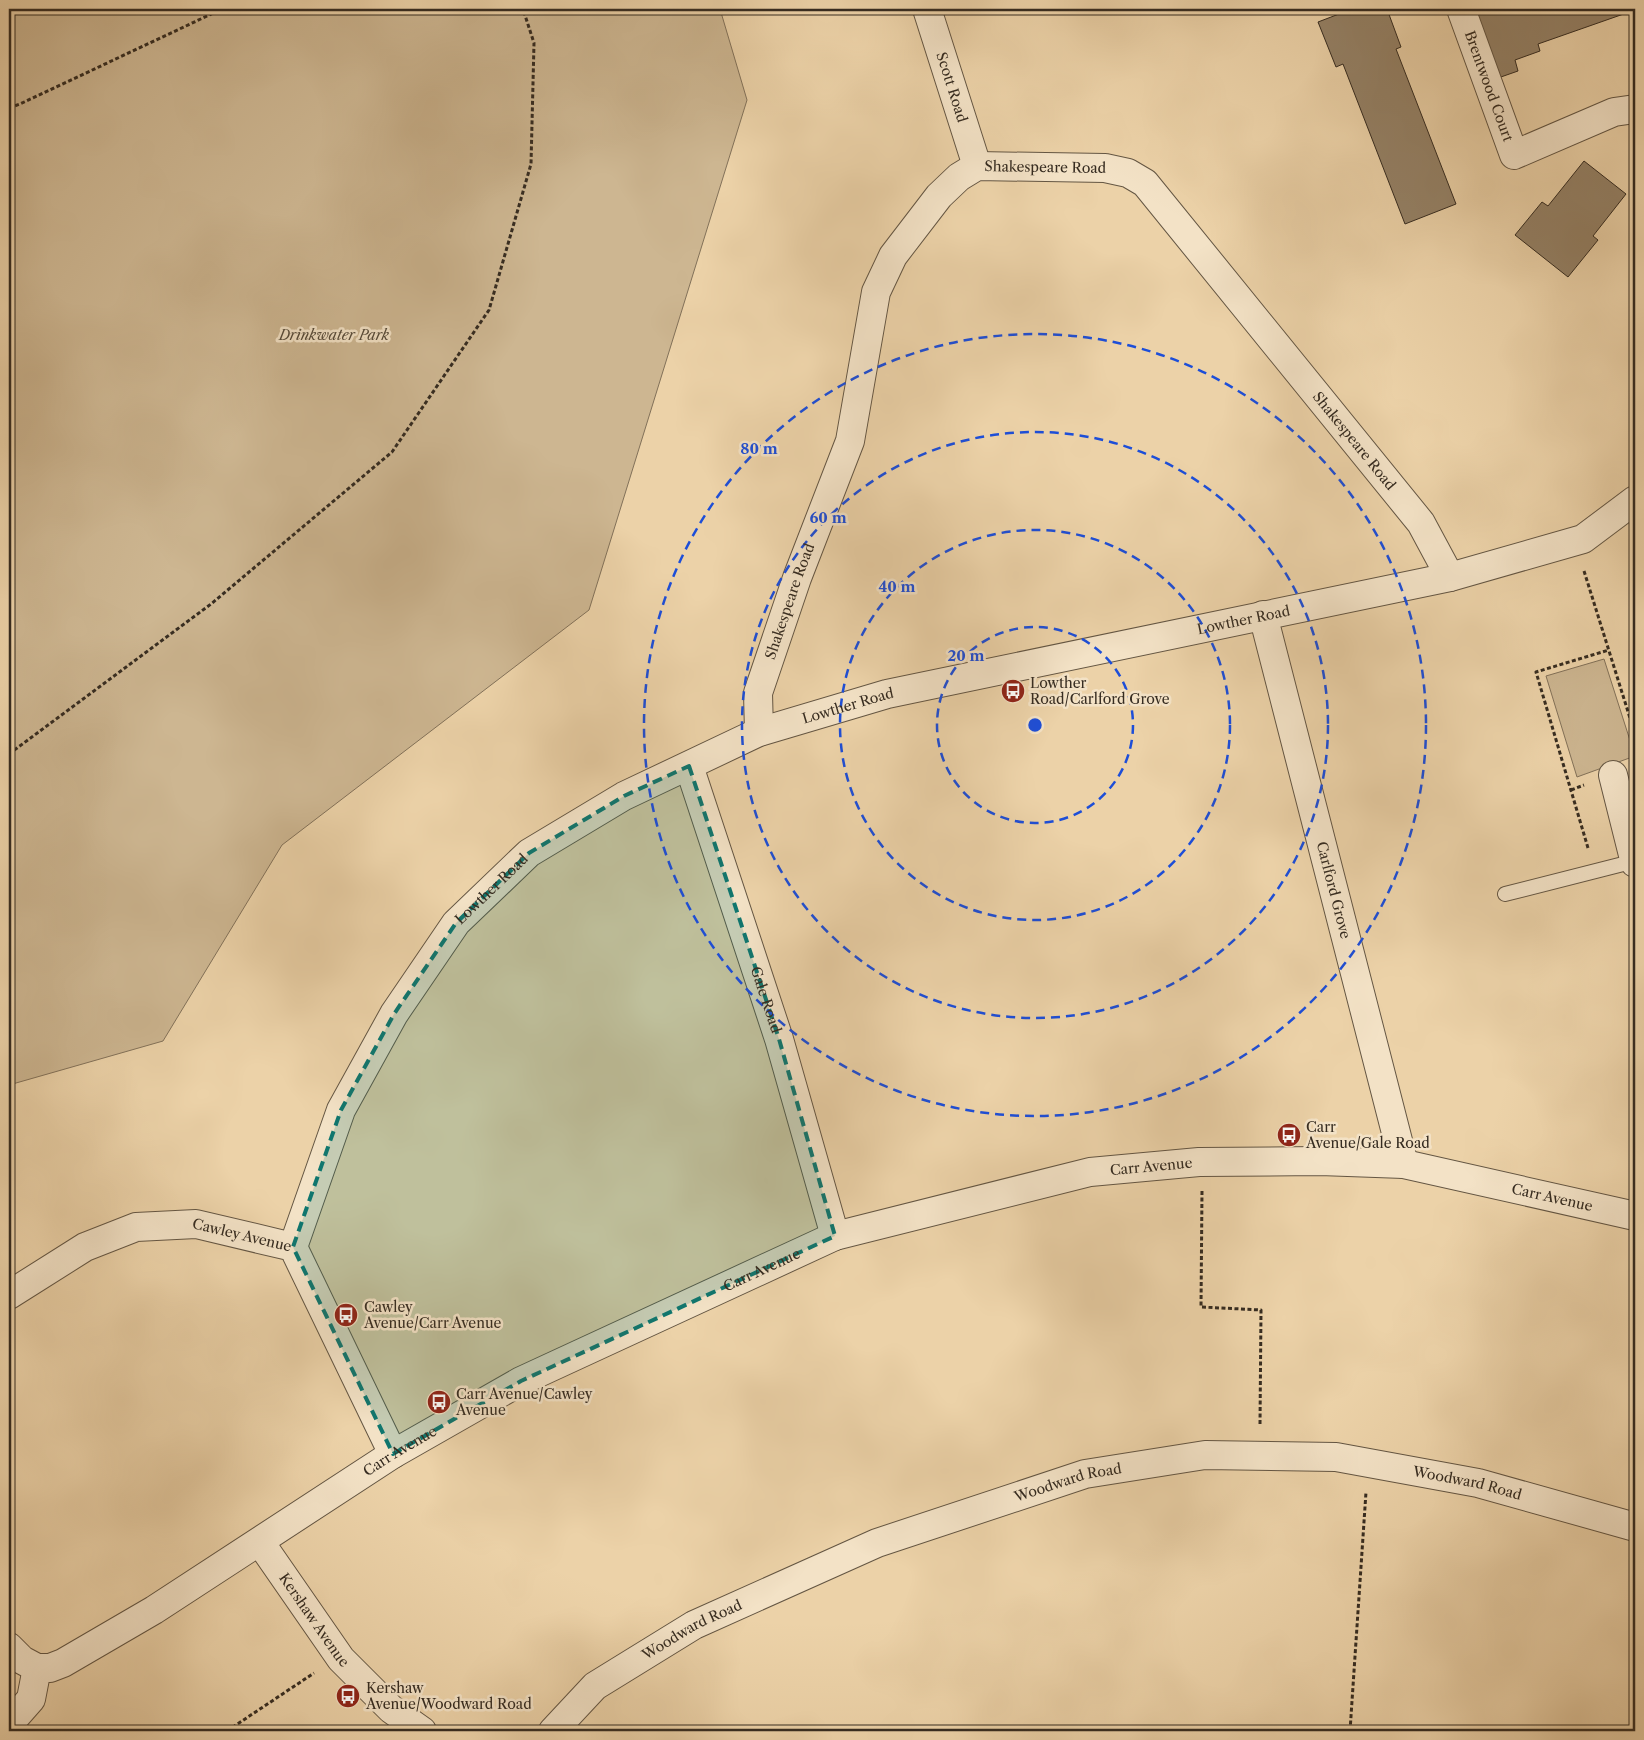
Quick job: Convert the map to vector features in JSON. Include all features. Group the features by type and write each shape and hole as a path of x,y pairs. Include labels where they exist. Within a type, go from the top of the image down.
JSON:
{"street":[{"name":"Scott Road","path":"927,9 977,166"},
{"name":"Brentwood Court","path":"1461,9 1514,155 1614,112 1635,109"},
{"name":"Shakespeare Road","path":"759,732 758,693 797,578 850,441 876,292 893,256 939,196 959,177 977,166 1105,168 1128,173 1145,183 1421,523 1450,577"},
{"name":"Lowther Road","path":"293,1247 341,1110 394,1014 456,923 529,853 624,796 759,732 887,694 1450,577 1583,539 1635,500"},
{"name":"Carlford Grove","path":"1263,615 1404,1164"},
{"name":"Gale Road","path":"689,766 779,1039 835,1236"},
{"path":"1613,775 1635,862"},
{"name":"Carr Avenue","path":"37,1668 50,1668 63,1663 154,1610 393,1454 521,1381 835,1236 1090,1172 1200,1162 1320,1161 1404,1164 1635,1216"},
{"name":"Cawley Avenue","path":"9,1295 85,1247 136,1227 196,1224 293,1247 393,1454"},
{"name":"Woodward Road","path":"553,1731 595,1686 694,1625 877,1544 1085,1474 1205,1455 1336,1457 1478,1483 1635,1527"},
{"name":"Kershaw Avenue","path":"260,1542 341,1659 391,1709 422,1731"},
{"path":"9,1646 22,1660 37,1668 31,1700 9,1724"}],"lane":[{"path":"1505,894 1635,862"}],"path":[{"path":"9,108 222,9"},
{"path":"9,754 211,604 392,452 398,444 489,310 531,164 534,43 523,9"},
{"path":"1575,542 1635,734"},
{"path":"1594,871 1536,672 1609,650"},
{"path":"1200,1162 1203,1195 1201,1307 1261,1310 1259,1456"},
{"path":"1350,1731 1370,1464"},
{"path":"227,1731 319,1669 341,1659"}],"highlighted area":[{"path":"689,766 779,1039 835,1236 521,1381 393,1454 293,1247 341,1110 394,1014 456,923 529,853 624,796"}],"green space":[{"name":"Drinkwater Park","path":"9,9 720,9 747,100 589,610 282,845 163,1041 9,1085"},
{"path":"1604,659 1635,756 1577,777 1546,676"}],"building":[{"path":"1352,9 1387,9 1401,47 1396,49 1456,204 1405,224 1343,64 1336,67 1318,22"},
{"path":"1474,9 1635,10 1538,44 1540,51 1515,60 1518,71 1498,78"},
{"path":"1584,161 1626,194 1593,236 1598,240 1568,277 1515,235 1542,202 1548,206"}],"place":[{"name":"Lowther Road/Carlford Grove","path":"1013,691"},
{"name":"Carr Avenue/Gale Road","path":"1289,1135"},
{"name":"Cawley Avenue/Carr Avenue","path":"346,1315"},
{"name":"Carr Avenue/Cawley Avenue","path":"439,1402"},
{"name":"Kershaw Avenue/Woodward Road","path":"348,1696"}]}
